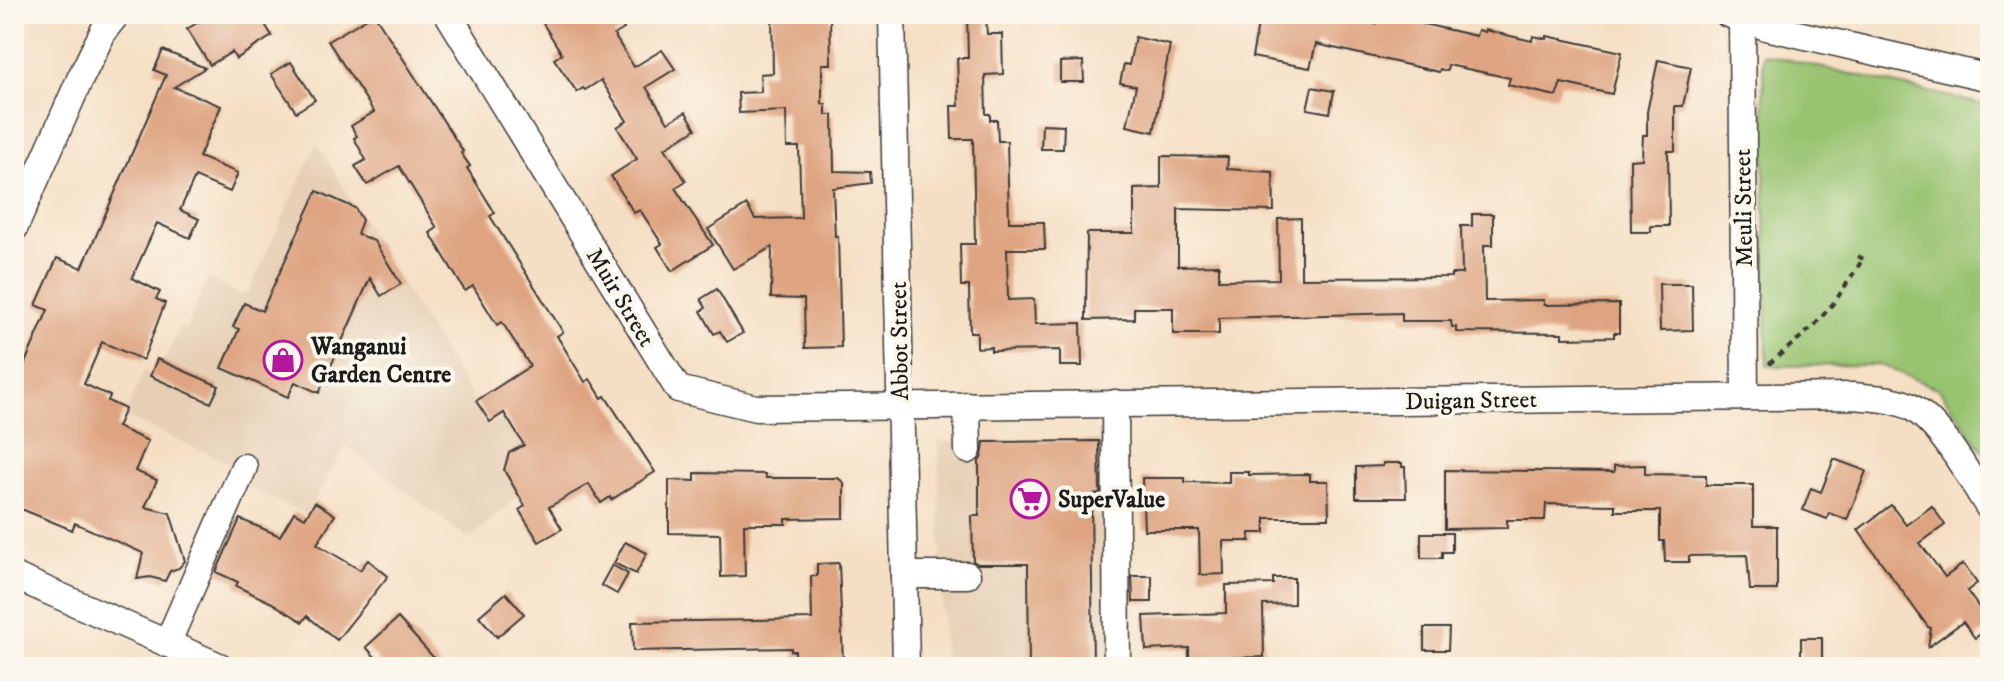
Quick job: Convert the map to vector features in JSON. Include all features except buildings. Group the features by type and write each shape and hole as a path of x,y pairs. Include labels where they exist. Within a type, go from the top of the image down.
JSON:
{"street":[{"path":"14,229 104,30 117,14"},
{"name":"Muir Street","path":"448,14 678,389 756,408 900,406"},
{"name":"Abbot Street","path":"892,14 906,667"},
{"path":"1735,17 1990,78"},
{"name":"Meuli Street","path":"1735,17 1745,386"},
{"name":"Duigan Street","path":"900,406 1745,386 1853,396 1909,406 1940,435 1990,509"},
{"path":"1115,403 1117,667"},
{"path":"967,405 968,450"},
{"path":"167,644 244,467"},
{"path":"904,575 967,575"},
{"path":"14,576 221,667"}],"path":[{"path":"1745,386 1806,335 1836,300 1863,259"}],"shaded area":[{"path":"317,143 489,425 510,413 528,442 527,488 469,539 346,446 306,514 245,486 235,466 125,417 144,370 151,373 157,359 164,361 180,326 186,329 208,278 241,295 249,291"},
{"path":"1125,440 1127,667 944,667 938,442"}],"green space":[{"path":"1763,54 1990,106 1990,461 1939,389 1880,365 1767,366"}],"place":[{"name":"Wanganui Garden Centre","path":"283,360"},
{"name":"SuperValue","path":"1030,499"}]}
